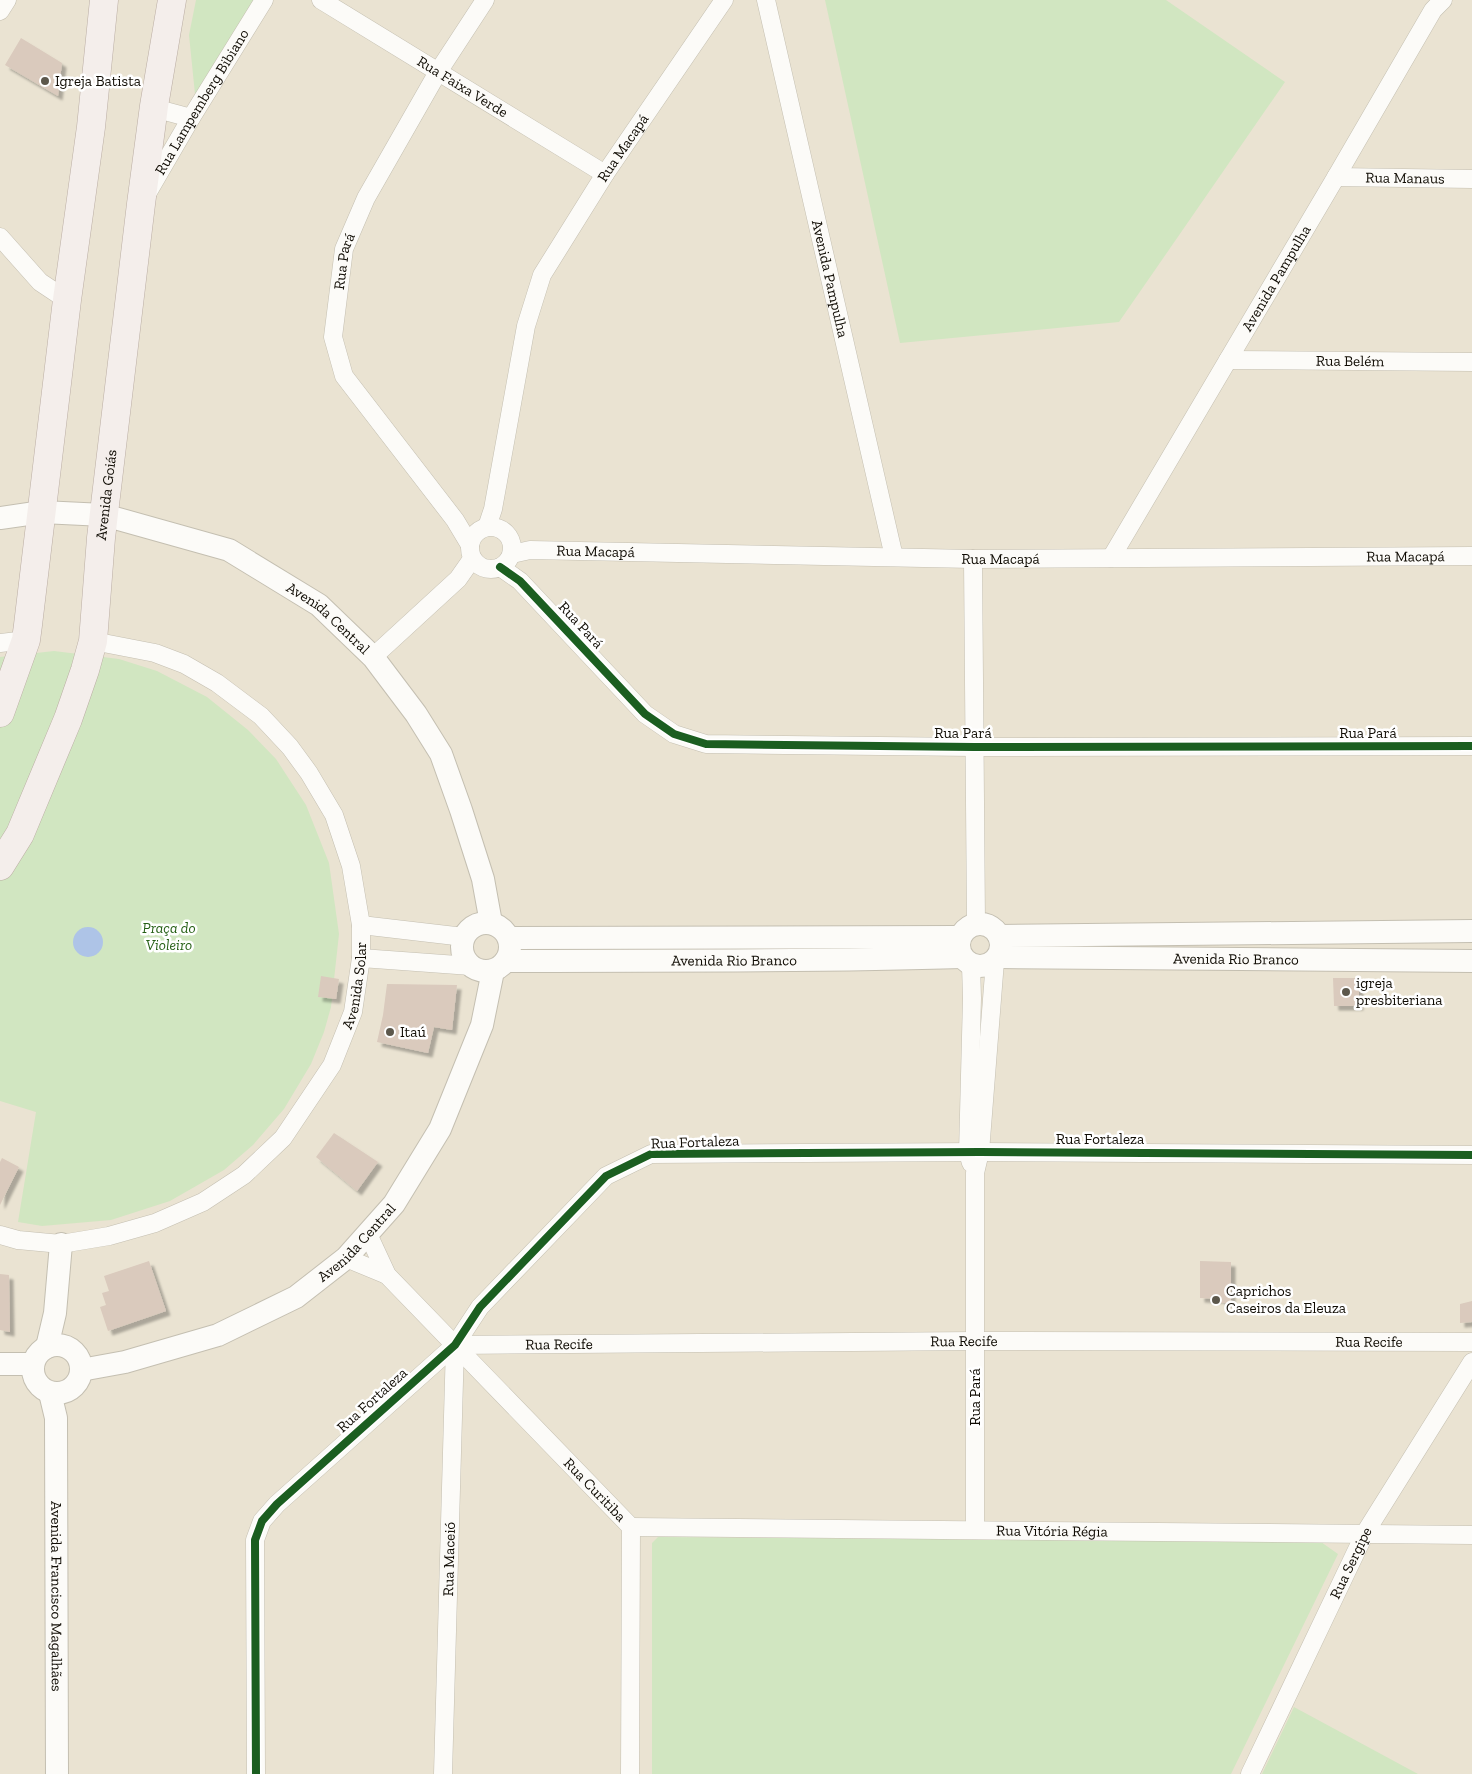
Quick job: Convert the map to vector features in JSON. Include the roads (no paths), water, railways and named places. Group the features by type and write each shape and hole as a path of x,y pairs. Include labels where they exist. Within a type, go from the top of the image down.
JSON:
{"main road":[{"path":"0,713 13,641 42,512 67,300 91,127 104,0"},
{"name":"Avenida Goiás","path":"0,866 20,834 68,719 86,670 93,641 104,515 141,204 154,106 172,0"}],"street":[{"path":"0,11 7,0"},
{"name":"Rua Lampemberg Bibiano","path":"141,204 191,118 264,0"},
{"name":"Rua Faixa Verde","path":"321,0 605,174"},
{"name":"Rua Pará","path":"485,0 438,72 366,198 344,249 333,337 344,376 455,520 481,543 504,531 509,537 508,557 520,581 645,714 674,734 706,744 974,747 1472,746"},
{"name":"Rua Macapá","path":"724,0 605,174 542,275 526,326 493,508 481,543 492,570 508,557 530,550 973,559 1472,556"},
{"name":"Avenida Pampulha","path":"766,0 894,557"},
{"name":"Avenida Pampulha","path":"1111,558 1433,10 1443,0"},
{"path":"154,106 191,118"},
{"name":"Rua Manaus","path":"1336,177 1472,179"},
{"path":"0,237 40,282 67,300"},
{"name":"Rua Belém","path":"1228,360 1472,362"},
{"name":"Avenida Central","path":"0,518 42,512 104,515 229,550 319,605 373,657 416,714 441,754 483,879 491,923"},
{"path":"373,657 458,579 481,543"},
{"name":"Rua Pará","path":"973,559 974,747 967,946 972,998 975,1173 975,1530"},
{"name":"Avenida Solar","path":"0,1235 18,1240 61,1244 109,1236 155,1223 203,1202 244,1175 283,1138 332,1065 352,1012 361,958 362,926 351,866 334,815 309,773 290,747 261,716 217,683 184,664 155,653 93,641"},
{"path":"483,923 491,923 499,926 509,938 511,946 510,955 500,966 486,972 471,966 462,953 464,937 469,930 483,923"},
{"path":"362,926 464,937"},
{"path":"990,926 997,951 983,967 967,946 990,926"},
{"name":"Avenida Rio Branco","path":"997,951 1472,931"},
{"name":"Avenida Rio Branco","path":"509,938 967,946"},
{"name":"Avenida Rio Branco","path":"500,966 719,959 842,961 967,946"},
{"name":"Rua Pará","path":"974,1152 997,951"},
{"name":"Avenida Rio Branco","path":"997,951 1472,961"},
{"path":"361,958 471,966"},
{"name":"Avenida Central","path":"81,1370 125,1362 218,1334 296,1296 346,1258 394,1204 440,1129 482,1025 500,966"},
{"path":"972,998 992,998"},
{"name":"Rua Fortaleza","path":"256,1774 255,1540 262,1521 277,1504 454,1345 480,1307 606,1176 651,1154 974,1152 1472,1155"},
{"name":"Rua Curitiba","path":"368,1234 387,1275 631,1527 630,1774"},
{"path":"0,1364 48,1352 71,1350 80,1362 81,1370 76,1384 57,1393 42,1389 36,1382 33,1373 48,1352 55,1313 61,1244"},
{"name":"Rua Curitiba","path":"346,1258 387,1275"},
{"name":"Rua Recife","path":"454,1345 975,1341 1472,1342"},
{"name":"Rua Maceió","path":"443,1774 454,1345"},
{"name":"Rua Sergipe","path":"1250,1774 1365,1533 1472,1362"},
{"name":"Avenida Francisco Magalhães","path":"57,1393 57,1774"},
{"name":"Rua Vitória Régia","path":"631,1527 1472,1535"}],"water":[{"path":"88,927 99,931 103,942 99,953 88,957 77,953 73,942 77,931"}],"place":[{"name":"Igreja Batista","path":"45,81"},
{"name":"igreja presbiteriana","path":"1346,992"},
{"name":"Itaú","path":"390,1032"},
{"name":"Caprichos Caseiros da Eleuza","path":"1216,1300"}],"park label":[{"name":"Praça do Violeiro","path":"169,936"}]}
